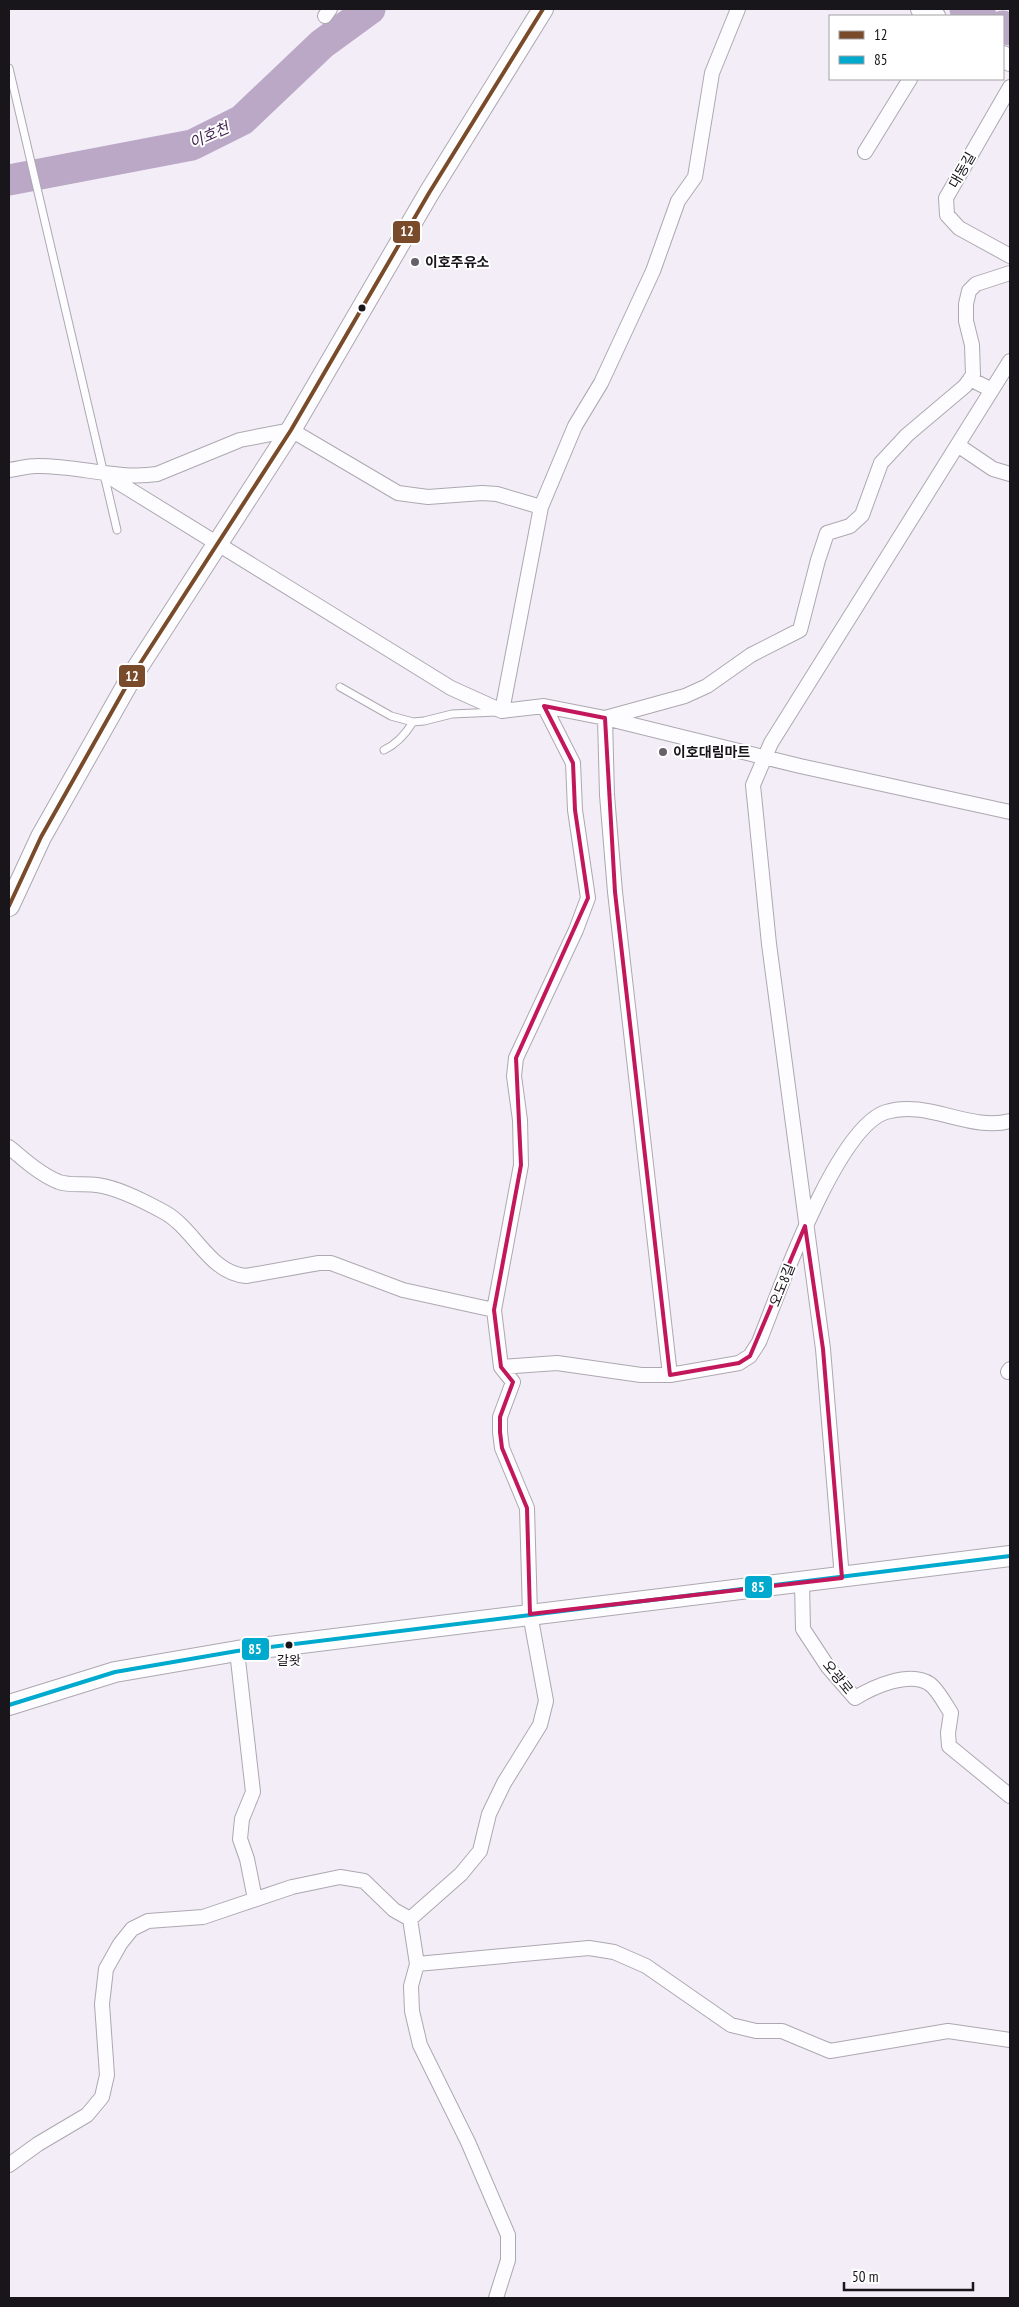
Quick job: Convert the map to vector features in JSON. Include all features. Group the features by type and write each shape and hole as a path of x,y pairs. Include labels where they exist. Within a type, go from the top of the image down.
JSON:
{"main road":[{"path":"9,906 41,837 132,676 291,430 430,193 543,9"},
{"path":"921,9 933,15"},
{"path":"9,1705 115,1672 237,1651 1010,1556"}],"street":[{"path":"502,711 542,507 575,426 601,383 653,270 678,202 696,177 712,73 738,9"},
{"path":"865,152 909,80"},
{"name":"대동길","path":"1010,87 946,198 947,214 959,228 1010,256"},
{"path":"605,718 685,696 707,686 751,655 800,630 827,533 850,526 862,515 881,463 907,434 965,386 973,375 972,345 966,322 966,304 969,291 976,284 1010,273"},
{"path":"842,1578 823,1349 805,1226 788,1076 769,944 753,785 772,743 959,446 1010,361"},
{"path":"970,379 992,390"},
{"path":"9,470 33,466 48,466 128,476 157,474 240,440 291,430 398,493 428,497 482,493 497,494 542,507"},
{"path":"959,446 993,469 1010,474"},
{"path":"103,473 450,688 502,711 544,706 605,718 765,757 1010,812"},
{"path":"410,1919 462,1874 480,1851 489,1814 504,1783 540,1725 546,1701 530,1614 527,1508 502,1448 500,1417 513,1382 501,1367 494,1310 521,1165 520,1120 514,1076 516,1058 576,930 588,898 574,810 573,763 544,706"},
{"path":"605,718 607,794 614,892 670,1375"},
{"name":"오도8길","path":"501,1367 557,1363 641,1375 670,1375 739,1363 750,1356 759,1342 805,1226 827,1181 854,1138 872,1120 886,1112 929,1111 981,1122 1010,1121"},
{"path":"9,1147 51,1178 60,1182 107,1187 164,1212 187,1230 219,1266 236,1275 246,1276 319,1263 331,1263 403,1290 494,1310"},
{"name":"오광로","path":"802,1583 803,1629 828,1667 855,1698 871,1688 895,1681 915,1680 930,1684 951,1712 948,1733 949,1746 1010,1796"},
{"path":"237,1651 253,1792 242,1819 240,1839 247,1859 255,1899"},
{"path":"9,2165 38,2144 87,2115 102,2096 107,2075 102,2004 106,1969 120,1944 132,1929 148,1920 203,1917 292,1887 340,1877 364,1881 394,1910 410,1919"},
{"path":"410,1919 417,1964 411,1986 412,2012 420,2045 468,2142 508,2235 508,2260 496,2298"},
{"path":"417,1964 589,1948 614,1952 646,1966 731,2025 756,2031 782,2031 830,2050 948,2031 1010,2040"}],"lane":[{"path":"9,68 26,149 117,530"},
{"path":"340,687 391,716 413,722 424,722 452,714 502,711"},
{"path":"384,750 393,746 404,736 413,722"}],"highlighted area":[{"path":"544,706 605,718 615,892 670,1375 739,1363 750,1356 805,1226 823,1349 842,1578 530,1614 527,1508 502,1448 500,1432 500,1417 513,1382 501,1367 494,1310 521,1165 516,1058 588,898 575,810 573,763"}],"waterway":[{"name":"이호천","path":"9,180 192,145 242,120 322,44 370,9"},
{"name":"이호천","path":"965,9 979,15"},
{"name":"이호천","path":"1004,27 1010,30"}],"transit line":[{"name":"12","path":"9,906 41,837 132,676 291,430 429,193 543,9"},
{"name":"85","path":"9,1705 115,1672 237,1651 1010,1556"}],"place":[{"name":"이호주유소","path":"415,262"},
{"name":"이호대림마트","path":"663,752"},
{"name":"갈왓","path":"289,1645"}]}
